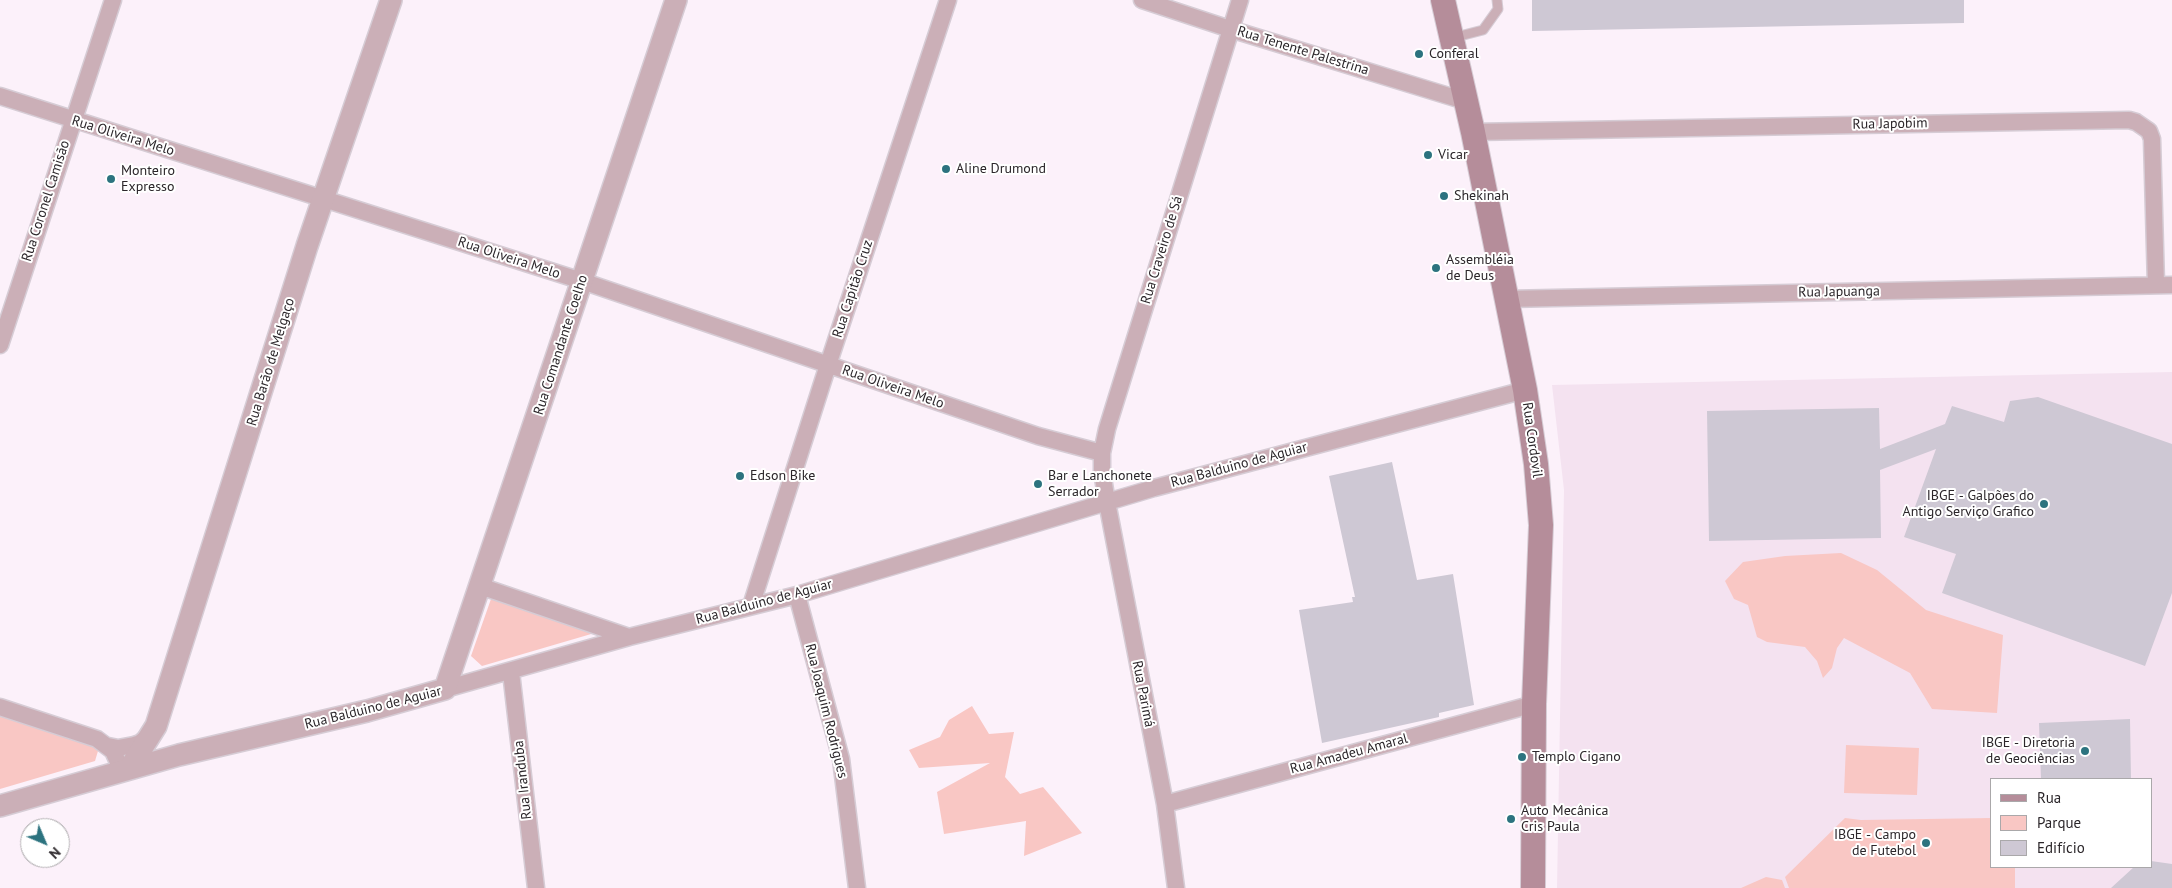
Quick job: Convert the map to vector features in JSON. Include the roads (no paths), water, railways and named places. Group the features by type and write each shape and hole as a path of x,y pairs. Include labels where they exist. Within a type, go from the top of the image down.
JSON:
{"main road":[{"name":"Rua Cordovil","path":"1443,0 1473,132 1525,390 1536,464 1541,525 1534,704 1532,888"}],"street":[{"name":"Rua Coronel Camisão","path":"0,345 112,0"},
{"name":"Rua Barão de Melgaço","path":"125,770 154,729 323,198 391,0"},
{"name":"Rua Comandante Coelho","path":"445,689 676,0"},
{"name":"Rua Capitão Cruz","path":"752,606 828,365 948,0"},
{"name":"Rua Tenente Palestrina","path":"1142,0 1230,29 1465,100"},
{"name":"Rua Craveiro de Sá","path":"1107,502 1102,472 1102,453 1107,430 1240,0"},
{"name":"Rua Oliveira Melo","path":"0,96 582,281 1038,436 1102,453"},
{"name":"Rua Japobim","path":"1473,132 2130,120 2149,131 2152,139 2164,285"},
{"name":"Rua Japuanga","path":"1506,299 2164,285"},
{"name":"Rua Balduino de Aguiar","path":"0,806 179,755 367,711 512,672 629,637 797,595 1154,488 1525,390"},
{"name":"Rua Parimá","path":"1107,502 1165,804 1176,888"},
{"path":"480,586 629,637"},
{"name":"Rua Joaquim Rodrigues","path":"797,595 841,759 857,888"},
{"name":"Rua Iranduba","path":"512,672 536,888"},
{"name":"Rua Amadeu Amaral","path":"1165,804 1534,704"},
{"path":"0,707 97,738 113,751 125,770"},
{"path":"108,746 118,748 140,743 154,729 179,755"}],"lane":[{"path":"1451,39 1483,30 1498,9 1497,0"}],"place":[{"name":"Conferal","path":"1419,54"},
{"name":"Vicar","path":"1428,155"},
{"name":"Aline Drumond","path":"946,169"},
{"name":"Monteiro Expresso","path":"111,179"},
{"name":"Shekinah","path":"1444,196"},
{"name":"Assembléia de Deus","path":"1436,268"},
{"name":"Edson Bike","path":"740,476"},
{"name":"Bar e Lanchonete Serrador","path":"1038,484"},
{"name":"IBGE - Galpões do Antigo Serviço Grafico","path":"2044,504"},
{"name":"IBGE - Diretoria de Geociências","path":"2085,751"},
{"name":"Templo Cigano","path":"1522,757"},
{"name":"Auto Mecânica Cris Paula","path":"1511,819"},
{"name":"IBGE - Campo de Futebol","path":"1926,843"}]}
